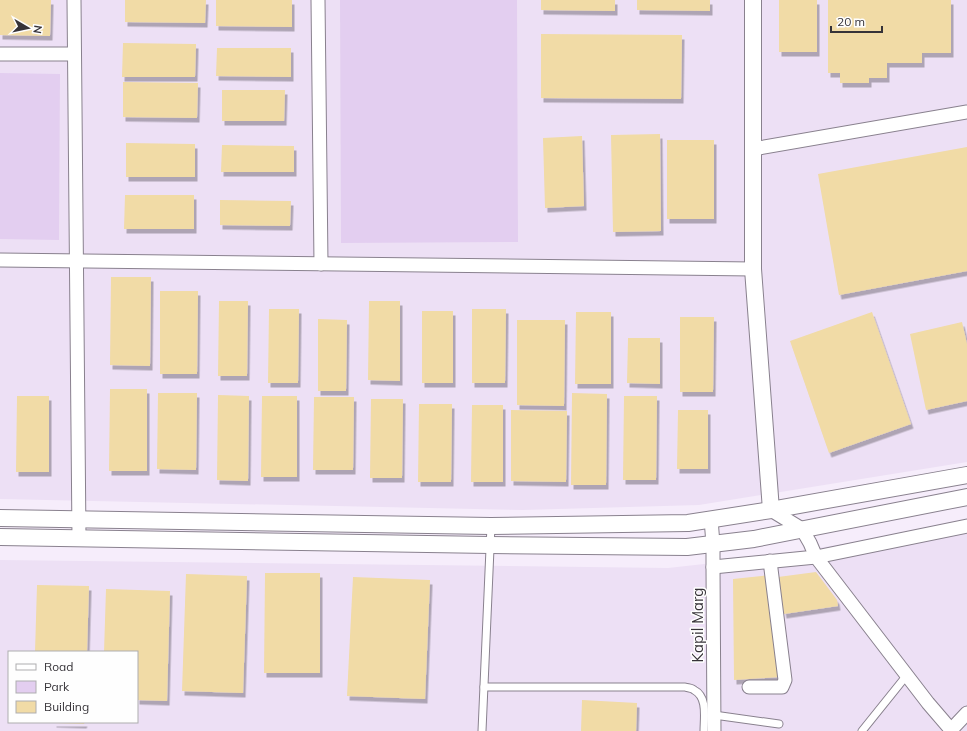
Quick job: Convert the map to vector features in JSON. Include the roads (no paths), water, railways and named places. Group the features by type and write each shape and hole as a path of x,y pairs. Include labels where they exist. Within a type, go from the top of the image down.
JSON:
{"street":[{"path":"74,0 79,538"},
{"path":"318,0 321,264"},
{"path":"753,0 753,269 771,510"},
{"path":"0,54 74,54"},
{"path":"753,148 967,112"},
{"path":"0,260 753,269"},
{"path":"0,518 491,526 688,523 771,510 967,475"},
{"path":"0,537 687,547 754,539 967,497"},
{"path":"771,510 802,529 810,542 816,557 928,703 952,730 967,713"},
{"name":"Kapil Marg","path":"711,519 713,544 714,731"},
{"path":"713,567 816,557 967,526"},
{"path":"750,687 782,687 785,680 770,561"}],"lane":[{"path":"482,731 491,526"},
{"path":"862,731 907,676"},
{"path":"484,687 685,687 694,690 701,696 704,705 704,731"},
{"path":"714,715 779,724"}]}
